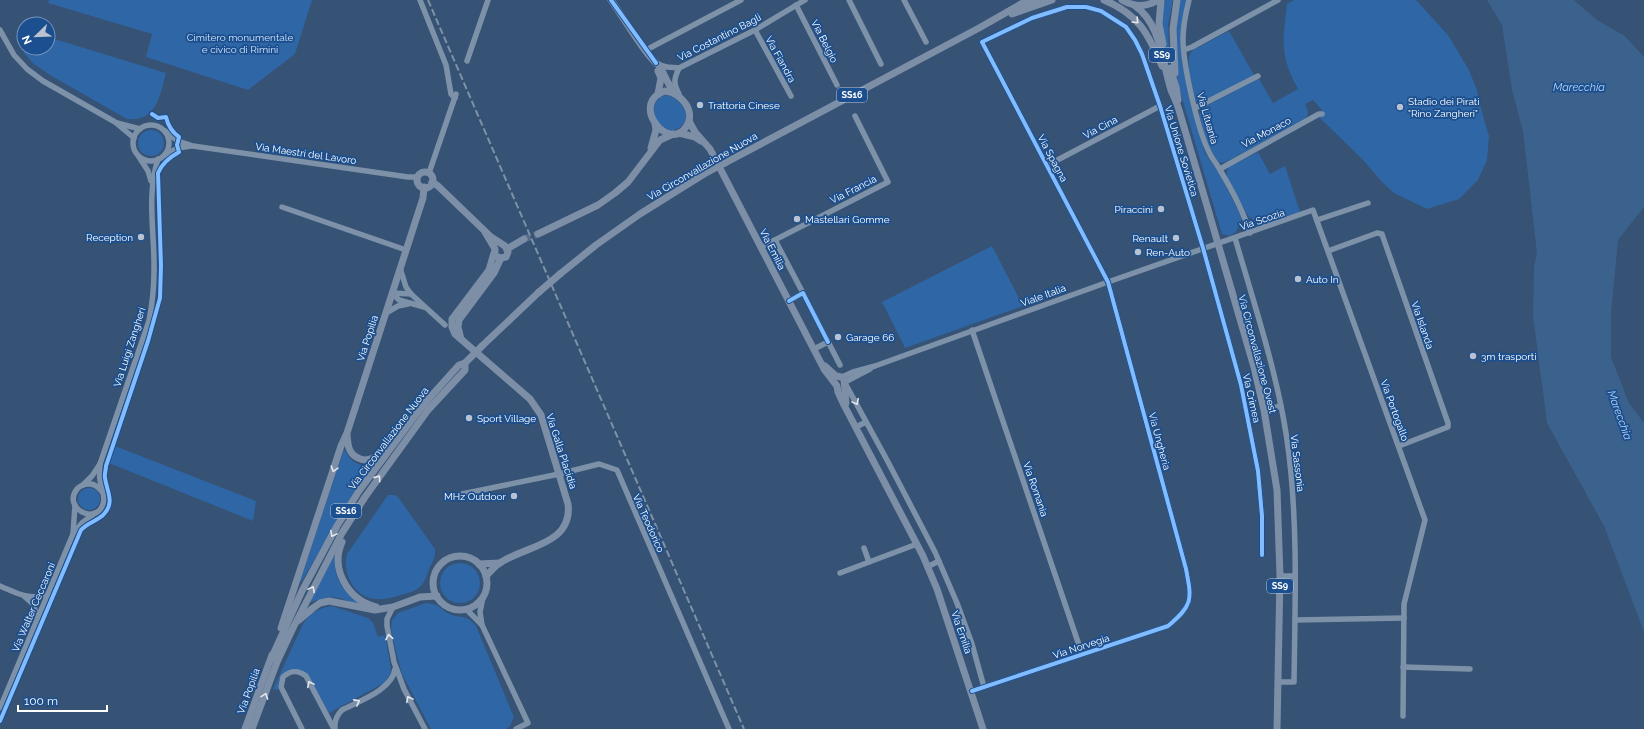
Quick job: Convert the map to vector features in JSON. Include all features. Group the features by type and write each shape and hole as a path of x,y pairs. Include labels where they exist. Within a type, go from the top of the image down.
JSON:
{"main road":[{"path":"538,234 598,205 615,193 628,182 650,151 660,140 684,130 690,121 688,109 668,85 665,75 658,64 646,50 611,0"},
{"name":"Via Circonvallazione Nuova","path":"274,661 302,591 337,526 360,491 423,405 459,366 465,363 539,292 596,245 640,214 704,174 979,28 1028,0"},
{"name":"Via Circonvallazione Nuova","path":"979,28 1012,14 1037,0"},
{"path":"1012,14 1052,0"},
{"path":"1104,0 1118,6 1134,18 1141,26 1153,45 1174,88"},
{"path":"1122,0 1134,5 1148,5 1160,0"},
{"name":"Via Circonvallazione Ovest","path":"1160,0 1159,24 1161,39 1179,110 1254,367 1264,410 1277,490 1280,535 1277,729"},
{"path":"1174,88 1173,29 1177,0"},
{"name":"Via Circonvallazione Ovest","path":"1134,5 1147,17 1153,29 1174,88"},
{"path":"658,64 656,67 661,78 658,94"},
{"path":"650,151 656,130 650,107 652,101 658,94 665,91 678,96"},
{"name":"Via Emilia","path":"690,121 695,132 710,149 831,379 841,381 838,392 917,544 937,589 972,691 983,729"},
{"path":"655,123 662,131 695,137 705,143"},
{"path":"422,172 429,173 432,177 432,182 429,186 424,187 418,184 417,176 422,172"},
{"path":"432,182 438,186 485,232 505,247 507,255 501,258 494,273 459,320 458,327 461,340"},
{"name":"Via Popilia","path":"252,729 341,446 347,433 423,198 424,187"},
{"path":"485,232 497,257 501,258"},
{"path":"461,340 452,328 452,319 489,270 494,251 498,246 505,247 524,239"},
{"name":"Via Galla Placidia","path":"461,340 530,399 541,415 569,512 562,531 550,540 500,563 486,576"},
{"name":"Via Circonvallazione Nuova","path":"274,661 293,628 342,533 365,497 428,410 465,370 465,363"},
{"path":"347,433 348,446 351,454 361,460 375,458 401,426 423,405"},
{"path":"365,497 338,550 340,574 350,592 357,598 368,605 382,609"},
{"path":"457,556 465,556 473,559 479,564 486,576 486,590 483,597 479,603 466,609 458,610 450,608 442,603 437,596 434,586 434,578 442,563 457,556"},
{"name":"Via Galla Placidia","path":"479,564 500,563"},
{"path":"420,597 434,586"},
{"path":"293,628 302,616 320,603 328,601 335,601 367,610 375,610 393,607 420,597 437,596"},
{"name":"Via Popilia","path":"245,729 274,661"}],"street":[{"path":"420,0 446,65 451,94 456,96 429,173"},
{"path":"467,61 488,0"},
{"path":"646,50 741,0"},
{"name":"Via Costantino Bagli","path":"658,64 667,67 679,68 755,30 805,0"},
{"path":"848,0 881,64"},
{"path":"904,0 926,42"},
{"name":"Via Lituania","path":"1188,0 1183,39 1195,108 1210,154 1220,169 1244,214 1250,233"},
{"path":"1184,50 1278,0"},
{"name":"Via Belgio","path":"796,5 837,84"},
{"name":"Via Unione Sovietica","path":"982,42 1032,18 1067,7 1086,7 1101,11 1126,27 1142,54 1160,106 1203,248"},
{"path":"0,30 14,55 27,69 43,81 115,122 134,138"},
{"name":"Via Fiandra","path":"755,30 791,96"},
{"name":"Via Spagna","path":"982,42 1048,165 1108,282"},
{"path":"678,96 674,79 679,68"},
{"path":"1195,108 1258,76"},
{"name":"Via Cina","path":"1048,165 1160,106"},
{"name":"Via Monaco","path":"1220,169 1298,125 1319,114 1322,114"},
{"name":"Via Francia","path":"761,247 888,182 855,116"},
{"path":"115,122 140,129"},
{"path":"150,125 155,125 165,131 168,136 169,145 161,158 147,160 135,150 134,138 140,129 150,125"},
{"name":"Via Maestri del Lavoro","path":"165,131 178,141 193,146 408,177 417,176"},
{"name":"Via Maestri del Lavoro","path":"161,158 178,148 193,146"},
{"name":"Via Luigi Zangheri","path":"83,485 92,476 100,464 149,321 153,301 154,273 152,184 148,171 138,154"},
{"name":"Via Luigi Zangheri","path":"152,184 161,158"},
{"path":"1317,220 1368,203"},
{"path":"282,207 406,250"},
{"name":"Via Scozia","path":"1217,244 1313,210"},
{"name":"Via Portogallo","path":"1313,210 1425,520 1404,604 1403,716"},
{"name":"Via Islanda","path":"1328,251 1377,233 1382,234 1448,423 1448,426 1399,446"},
{"name":"Via Sassonia","path":"1235,238 1281,406 1289,454 1295,515 1294,682 1278,682"},
{"path":"775,240 840,365"},
{"name":"Viale Italia","path":"841,381 876,366 972,330 1217,244"},
{"name":"Via Crimea","path":"1203,248 1249,419 1258,471 1262,516 1262,555"},
{"path":"400,268 406,287 411,294 445,325"},
{"name":"Via Ungheria","path":"1108,282 1186,569 1190,591 1188,606"},
{"path":"392,292 411,294"},
{"path":"392,292 399,300 425,307"},
{"path":"789,301 803,293"},
{"path":"386,313 398,306 409,303"},
{"name":"Via Romania","path":"972,330 1082,654"},
{"path":"814,349 828,342"},
{"path":"841,381 866,422 939,562 957,603 972,644 984,687"},
{"path":"1264,410 1281,406"},
{"path":"856,427 866,422"},
{"name":"Via Luigi Zangheri","path":"100,464 100,479 103,493"},
{"name":"Via Teodorico","path":"462,494 559,474 599,464 617,470 729,729"},
{"path":"83,485 92,484 103,493"},
{"name":"Via Walter Ceccaroni","path":"0,708 49,595 73,534 75,505 73,500 76,491 83,485"},
{"name":"Via Walter Ceccaroni","path":"73,534 82,523 102,507 104,503 103,493"},
{"path":"75,505 81,512 90,514 95,513"},
{"path":"840,574 917,544"},
{"path":"864,548 869,562"},
{"path":"927,567 939,562"},
{"path":"1280,576 1295,576"},
{"path":"0,586 25,597 33,604 38,618"},
{"path":"25,597 36,598 49,595"},
{"path":"483,597 480,612 482,625 528,723 516,729"},
{"name":"Via Norvegia","path":"972,691 1168,626 1180,617 1188,606"},
{"path":"393,607 387,619 387,626 396,667 404,689 425,729"},
{"path":"466,609 482,625"},
{"path":"1295,620 1404,618"},
{"path":"334,729 335,719 342,710 384,688 391,680 396,667"},
{"path":"1403,667 1470,669"},
{"path":"302,729 282,693 281,687 284,677 292,672 302,673 306,676 334,729"}],"green space":[{"name":"Cimitero monumentale e civico di Rimini","path":"49,0 312,0 295,54 248,90 146,57 152,34 48,3"},
{"path":"1165,0 1173,0 1168,25 1168,50 1163,41 1162,35 1163,3"},
{"path":"1179,0 1186,0 1181,40 1182,61 1191,106 1205,153 1219,173 1242,218 1236,232 1229,236 1222,234 1180,91 1176,71 1174,31"},
{"name":"Stadio dei Pirati \"Rino Zangheri\"","path":"1294,0 1416,0 1448,35 1469,70 1477,90 1489,136 1487,160 1478,180 1459,199 1427,209 1394,193 1319,117 1322,115 1322,110 1313,100 1305,104 1308,111 1306,118 1226,162 1219,163 1208,145 1199,115 1202,108 1259,79 1273,103 1298,89 1285,57 1284,47 1284,28 1287,4"},
{"path":"1229,31 1254,75 1200,103 1196,101 1191,82 1189,66 1190,54 1193,50"},
{"path":"56,39 166,73 159,98 151,112 137,119 127,119 50,75 34,64 27,56 56,56"},
{"path":"666,95 671,96 680,103 685,112 685,122 682,126 675,130 667,129 661,126 654,112 658,99"},
{"path":"151,130 160,134 164,143 160,152 151,156 142,152 138,143 142,134"},
{"path":"1258,152 1270,174 1285,166 1300,212 1261,226 1248,216 1227,177 1229,167"},
{"path":"992,246 1023,306 905,348 882,302"},
{"path":"115,446 256,501 253,521 109,463"},
{"path":"344,449 349,457 356,463 369,465 374,463 375,465 335,524 301,583 300,582"},
{"path":"89,488 97,491 100,499 97,507 89,510 81,507 78,499 81,491"},
{"path":"388,495 398,497 435,549 435,555 425,580 419,588 412,592 386,599 369,598 356,589 348,576 346,569 347,554"},
{"path":"334,556 337,577 348,594 358,603 357,605 340,598 329,597 310,602"},
{"path":"464,563 471,566 477,572 480,583 479,591 471,600 464,603 456,603 449,600 441,591 440,579 443,572 452,564"},
{"path":"426,603 436,605 452,615 468,618 476,626 514,717 510,726 506,729 431,729 402,674 391,629 392,620 398,613"},
{"path":"332,606 368,618 373,623 378,637 385,635 391,669 390,674 384,683 329,713 309,677 294,669 286,672 282,676 279,682 278,690 273,689 303,624 309,616 316,611"}],"water":[{"name":"Marecchia","path":"1487,0 1574,0 1597,20 1625,36 1644,57 1644,207 1618,240 1611,314 1611,357 1629,403 1644,423 1644,632 1604,526 1547,423 1533,316 1534,267 1537,253 1523,131 1512,90 1502,25"}],"tunnel":[{"path":"524,239 538,234"}],"railway":[{"path":"428,0 744,729"}],"cycle path":[{"path":"611,0 656,63"},
{"path":"972,691 1168,626 1182,613 1189,601 1190,595 1186,569 1108,282 982,42 1032,18 1067,7 1086,7 1101,11 1126,27 1142,54 1160,106 1203,248 1241,385 1258,471 1262,516 1262,555"},
{"path":"0,721 81,530 102,516 109,505 110,501 105,477 106,466 148,341 160,298 161,266 158,173 162,166 172,156 179,152 177,145 179,137 174,133 166,117 158,118 152,114"},
{"path":"789,301 803,293 828,342"}],"place":[{"name":"Trattoria Cinese","path":"700,105"},
{"name":"Stadio dei Pirati \"Rino Zangheri\"","path":"1400,107"},
{"name":"Piraccini","path":"1161,209"},
{"name":"Mastellari Gomme","path":"797,219"},
{"name":"Reception","path":"141,237"},
{"name":"Renault","path":"1176,238"},
{"name":"Ren-Auto","path":"1138,252"},
{"name":"Auto In","path":"1298,279"},
{"name":"Garage 66","path":"838,337"},
{"name":"3m trasporti","path":"1473,356"},
{"name":"Sport Village","path":"469,418"},
{"name":"MHz Outdoor","path":"514,496"}]}
